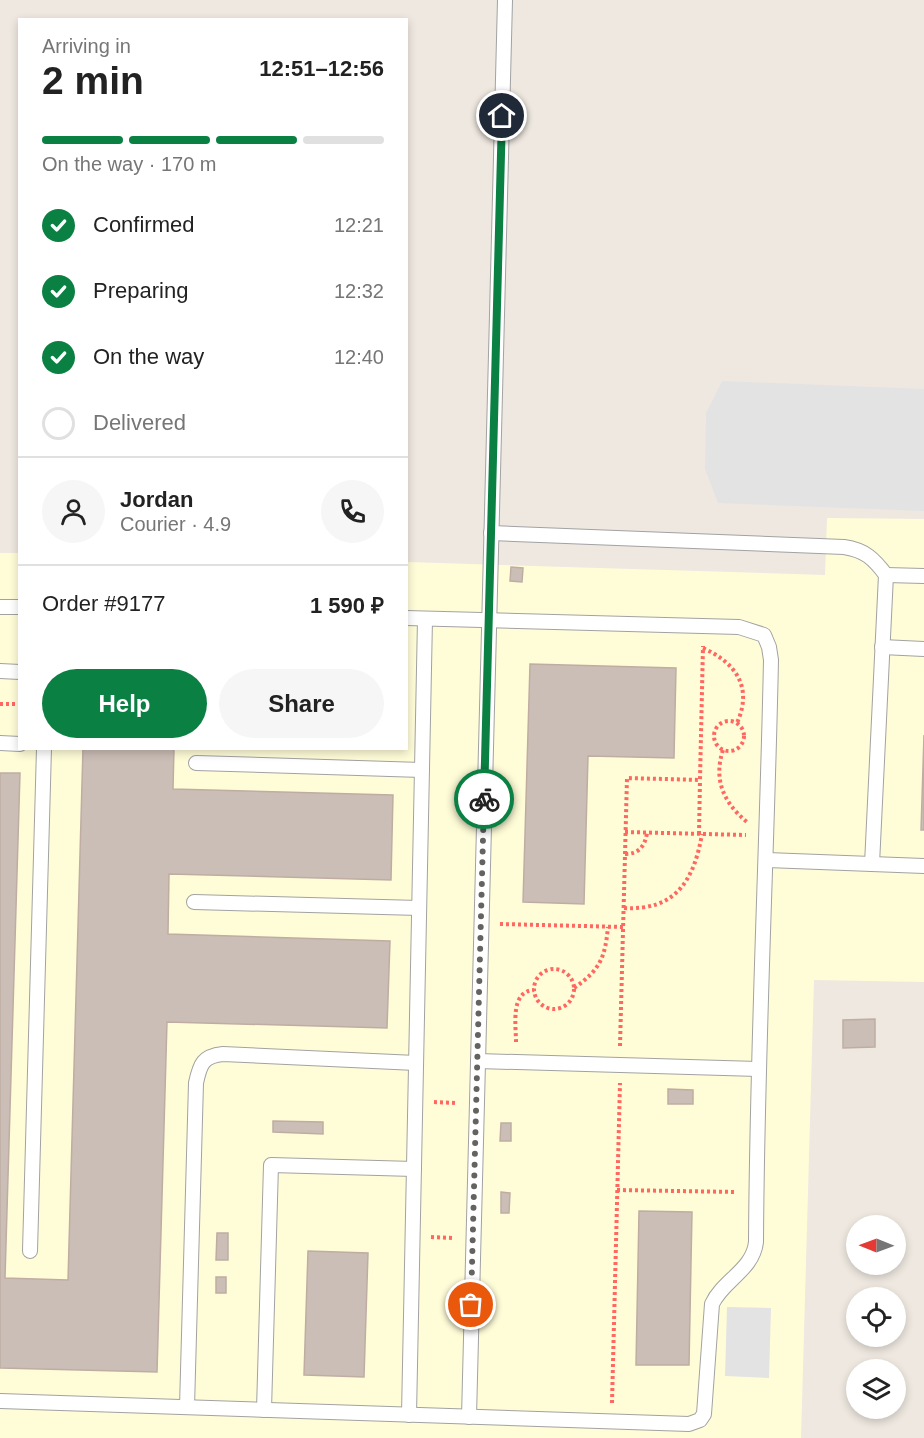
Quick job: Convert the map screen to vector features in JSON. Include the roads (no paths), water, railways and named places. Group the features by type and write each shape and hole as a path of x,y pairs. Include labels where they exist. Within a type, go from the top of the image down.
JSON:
{"lane":[{"path":"469,1417 505,0"},
{"path":"491,533 844,547 854,548 871,556 886,575 872,864"},
{"path":"886,575 924,576"},
{"path":"0,607 18,607"},
{"path":"0,1401 689,1424 700,1420 704,1414 710,1311 717,1294 748,1263 754,1253 758,1069 768,836 771,660 769,646 764,636 740,627 408,618"},
{"path":"409,1415 425,619"},
{"path":"882,647 924,649"},
{"path":"0,671 18,672"},
{"path":"0,743 18,744"},
{"path":"30,1251 44,750"},
{"path":"196,763 422,770"},
{"path":"767,860 924,866"},
{"path":"195,902 419,908"},
{"path":"187,1407 196,1083 203,1061 213,1055 223,1054 416,1063"},
{"path":"478,1061 758,1069"},
{"path":"264,1410 271,1165 414,1169"}]}
